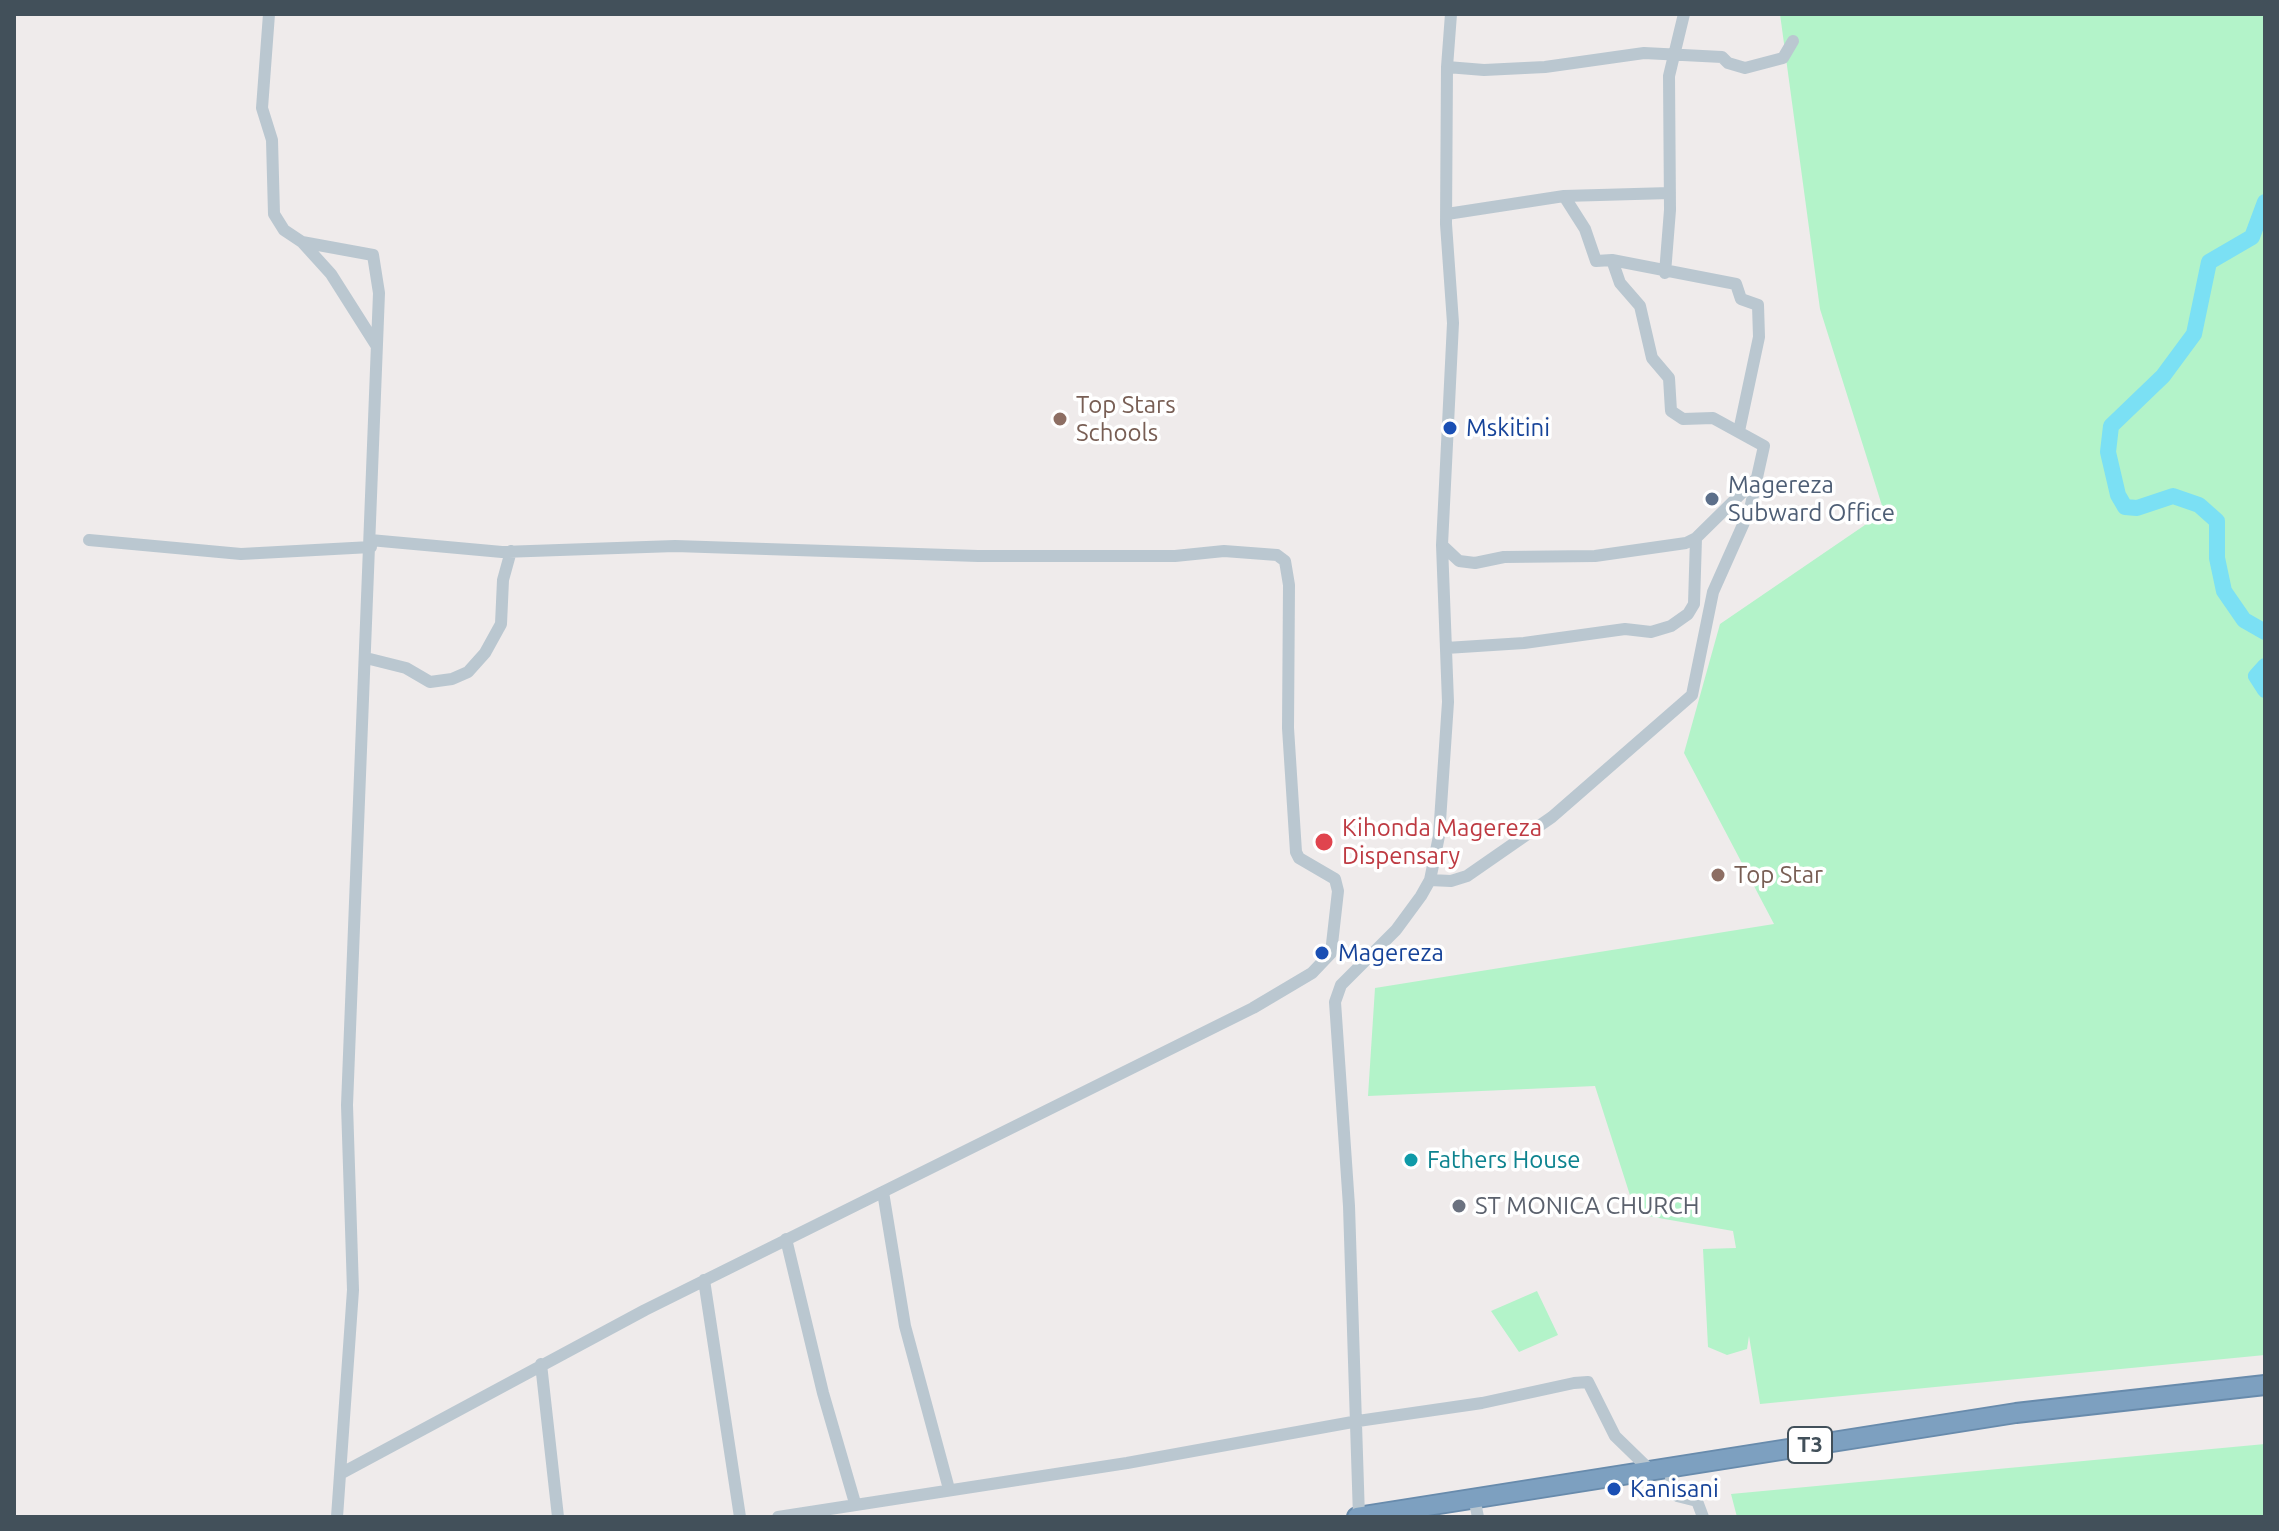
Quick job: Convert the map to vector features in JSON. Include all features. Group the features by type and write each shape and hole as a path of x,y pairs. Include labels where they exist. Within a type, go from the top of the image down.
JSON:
{"highway":[{"name":"T3","path":"1368,1516 1476,1508 1659,1469 2016,1413 2265,1385"}],"street":[{"path":"269,14 262,108 272,140 273,208 284,230 302,242 331,274 376,345"},
{"path":"1368,1516 1358,1421 1345,1121 1335,1002 1341,985 1396,930 1430,880 1438,844 1445,760 1446,648 1442,545 1453,339 1447,214 1447,67 1451,14"},
{"path":"1665,273 1670,193 1668,102 1672,55 1684,14"},
{"path":"1447,67 1484,70 1545,67 1625,54 1722,57 1728,63 1745,68 1783,58 1793,41"},
{"path":"1447,214 1564,196 1670,193"},
{"path":"1564,196 1585,229 1592,258 1598,262 1612,260 1665,273 1736,284 1742,300 1758,305 1759,337 1739,431"},
{"path":"302,242 373,255 379,293 347,1105 353,1290 337,1517"},
{"path":"1430,880 1451,881 1467,876 1552,817 1692,695 1713,592 1750,509 1764,446 1713,418 1683,419 1671,411 1669,378 1650,351 1638,302 1620,283 1612,260"},
{"path":"1442,545 1459,561 1475,563 1504,557 1595,556 1686,543 1696,538 1756,479"},
{"path":"1446,648 1524,643 1625,629 1651,632 1671,626 1693,608 1696,538"},
{"path":"89,540 241,554 371,544 511,551 690,546 978,556 1175,556 1224,551 1271,554 1285,561 1289,585 1289,744 1296,852 1299,858 1337,882 1336,936 1331,953 1312,973 1253,1008 541,1364 340,1474"},
{"path":"366,658 406,668 430,682 452,679 468,672 485,653 501,624 503,580 511,551"},
{"path":"883,1192 905,1326 949,1489"},
{"path":"786,1239 823,1393 855,1503"},
{"path":"704,1280 740,1517"},
{"path":"541,1364 558,1517"},
{"path":"778,1517 1127,1463 1588,1382 1615,1436 1659,1469 1677,1496 1697,1501 1703,1517"}],"green space":[{"path":"1780,14 2265,14 2265,1355 1760,1404 1749,1336 1747,1349 1727,1355 1708,1347 1703,1249 1736,1248 1733,1231 1636,1214 1595,1086 1368,1096 1375,988 1774,924 1684,753 1720,624 1884,512 1820,309"},
{"path":"1537,1291 1558,1335 1519,1352 1491,1311"},
{"path":"2265,1444 2265,1517 1737,1517 1731,1494"}],"waterway":[{"path":"2265,202 2252,237 2209,262 2194,334 2163,376 2111,426 2108,452 2118,495 2125,507 2137,508 2173,496 2199,505 2217,521 2217,558 2224,591 2244,620 2265,632"},
{"path":"2265,666 2256,676 2265,690"}],"place":[{"name":"Top Stars Schools","path":"1060,419"},
{"name":"Mskitini","path":"1450,428"},
{"name":"Magereza Subward Office","path":"1712,499"},
{"name":"Kihonda Magereza Dispensary","path":"1324,842"},
{"name":"Top Star","path":"1718,875"},
{"name":"Magereza","path":"1322,953"},
{"name":"Fathers House","path":"1411,1160"},
{"name":"ST MONICA CHURCH","path":"1459,1206"},
{"name":"Kanisani","path":"1614,1489"}]}
